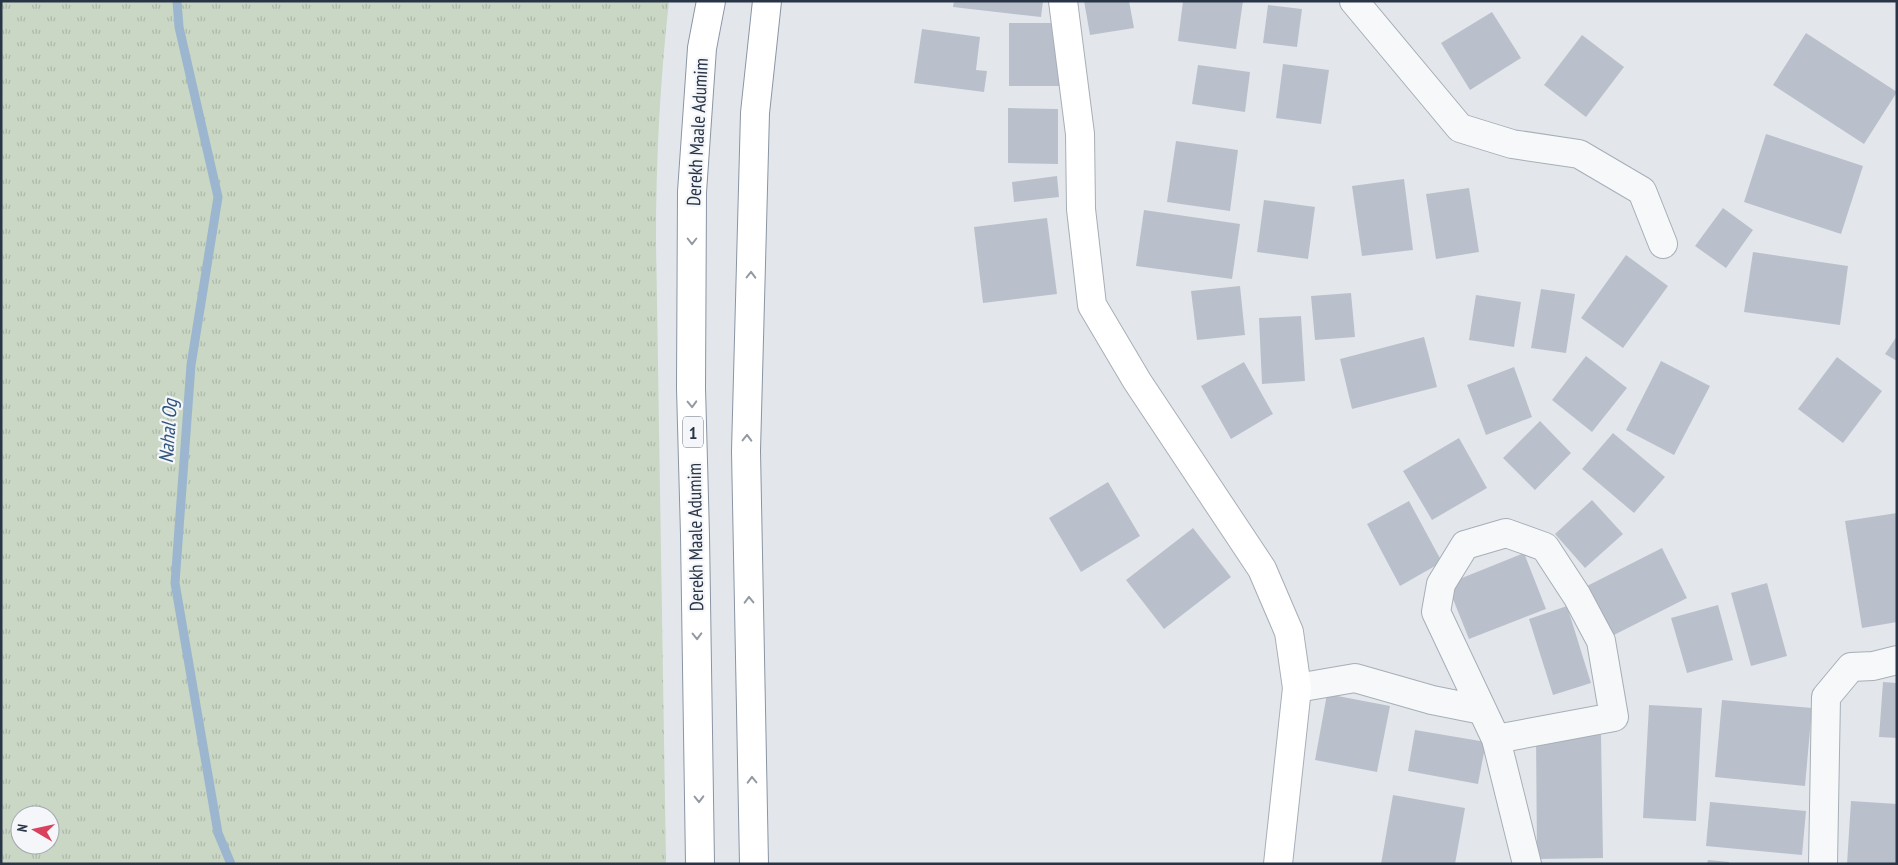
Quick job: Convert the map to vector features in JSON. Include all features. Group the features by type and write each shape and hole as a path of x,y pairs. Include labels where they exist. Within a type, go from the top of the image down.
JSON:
{"main road":[{"name":"Derekh Maale Adumim","path":"700,864 696,535 691,388 692,192 702,48 711,1"},
{"path":"754,864 746,451 755,113 767,1"},
{"path":"1063,1 1080,134 1081,209 1092,305 1137,381 1262,569 1289,632 1297,688 1278,864"}],"street":[{"path":"1354,1 1460,128 1512,144 1579,154 1642,191 1663,244"},
{"path":"1496,739 1614,717 1601,641 1578,596 1545,547 1506,533 1465,545 1441,584 1436,612 1496,739 1527,864"},
{"path":"1823,864 1826,697 1851,667 1873,666 1897,660"},
{"path":"1297,688 1355,678 1432,700 1482,710"}],"green space":[{"path":"1,1 669,1 659,120 656,240 666,864 1,864"}],"building":[{"path":"954,1 1043,1 1041,17 953,7"},
{"path":"1084,1 1129,1 1134,28 1090,35"},
{"path":"1183,1 1243,1 1236,49 1178,41"},
{"path":"1268,5 1302,9 1297,47 1263,43"},
{"path":"1492,12 1521,58 1470,90 1441,43"},
{"path":"1009,23 1062,23 1062,86 1009,86"},
{"path":"922,29 980,37 976,70 987,71 984,92 914,83"},
{"path":"1806,33 1897,92 1864,144 1773,85"},
{"path":"1582,35 1624,67 1586,117 1544,85"},
{"path":"1283,64 1329,70 1321,124 1276,118"},
{"path":"1198,65 1250,72 1245,112 1192,104"},
{"path":"1008,108 1058,109 1058,164 1008,163"},
{"path":"1766,134 1863,166 1841,234 1744,202"},
{"path":"1176,141 1238,150 1230,211 1167,202"},
{"path":"1057,176 1059,197 1014,202 1012,182"},
{"path":"1404,179 1413,250 1362,256 1352,186"},
{"path":"1469,188 1479,252 1436,259 1426,194"},
{"path":"1264,200 1315,207 1308,259 1257,252"},
{"path":"1723,208 1753,230 1726,268 1695,246"},
{"path":"1144,210 1240,224 1232,279 1136,266"},
{"path":"1047,218 1057,294 983,303 974,227"},
{"path":"1753,252 1848,266 1840,325 1744,312"},
{"path":"1626,255 1668,286 1623,348 1581,318"},
{"path":"1240,286 1245,335 1197,340 1191,291"},
{"path":"1541,289 1575,294 1566,353 1531,348"},
{"path":"1351,293 1355,337 1315,340 1311,296"},
{"path":"1476,295 1521,302 1514,347 1469,340"},
{"path":"1301,316 1305,381 1262,384 1259,318"},
{"path":"1897,336 1897,361 1885,354"},
{"path":"1424,337 1437,387 1352,409 1340,359"},
{"path":"1586,356 1627,388 1592,432 1552,400"},
{"path":"1837,357 1882,391 1843,443 1798,409"},
{"path":"1661,361 1710,386 1674,455 1626,430"},
{"path":"1244,362 1273,414 1231,439 1201,386"},
{"path":"1514,367 1532,417 1486,435 1467,385"},
{"path":"1540,421 1571,453 1535,490 1503,458"},
{"path":"1613,433 1665,477 1634,513 1582,469"},
{"path":"1459,438 1487,488 1432,520 1403,471"},
{"path":"1108,482 1140,536 1081,572 1049,518"},
{"path":"1592,500 1623,534 1585,568 1555,534"},
{"path":"1409,501 1442,562 1400,586 1367,524"},
{"path":"1897,513 1897,622 1862,628 1845,521"},
{"path":"1193,528 1231,577 1164,629 1126,580"},
{"path":"1662,548 1687,598 1612,636 1587,586"},
{"path":"1524,553 1546,609 1469,639 1447,584"},
{"path":"1767,583 1787,656 1751,666 1731,593"},
{"path":"1718,605 1733,660 1687,673 1671,618"},
{"path":"1567,606 1591,683 1553,695 1529,619"},
{"path":"1883,682 1897,683 1897,738 1879,737"},
{"path":"1327,694 1390,706 1377,772 1315,760"},
{"path":"1722,700 1812,708 1805,786 1715,777"},
{"path":"1649,705 1702,708 1696,821 1643,818"},
{"path":"1415,730 1486,742 1478,784 1408,771"},
{"path":"1601,735 1603,858 1537,859 1536,736"},
{"path":"1393,795 1465,808 1455,864 1381,864"},
{"path":"1851,801 1897,804 1897,864 1847,864"},
{"path":"1710,802 1806,811 1802,855 1706,846"},
{"path":"1708,860 1729,862 1729,864 1707,864"}],"waterway":[{"name":"Nahal Og","path":"177,1 179,27 218,197 191,365 175,583 218,833 231,864"}]}
